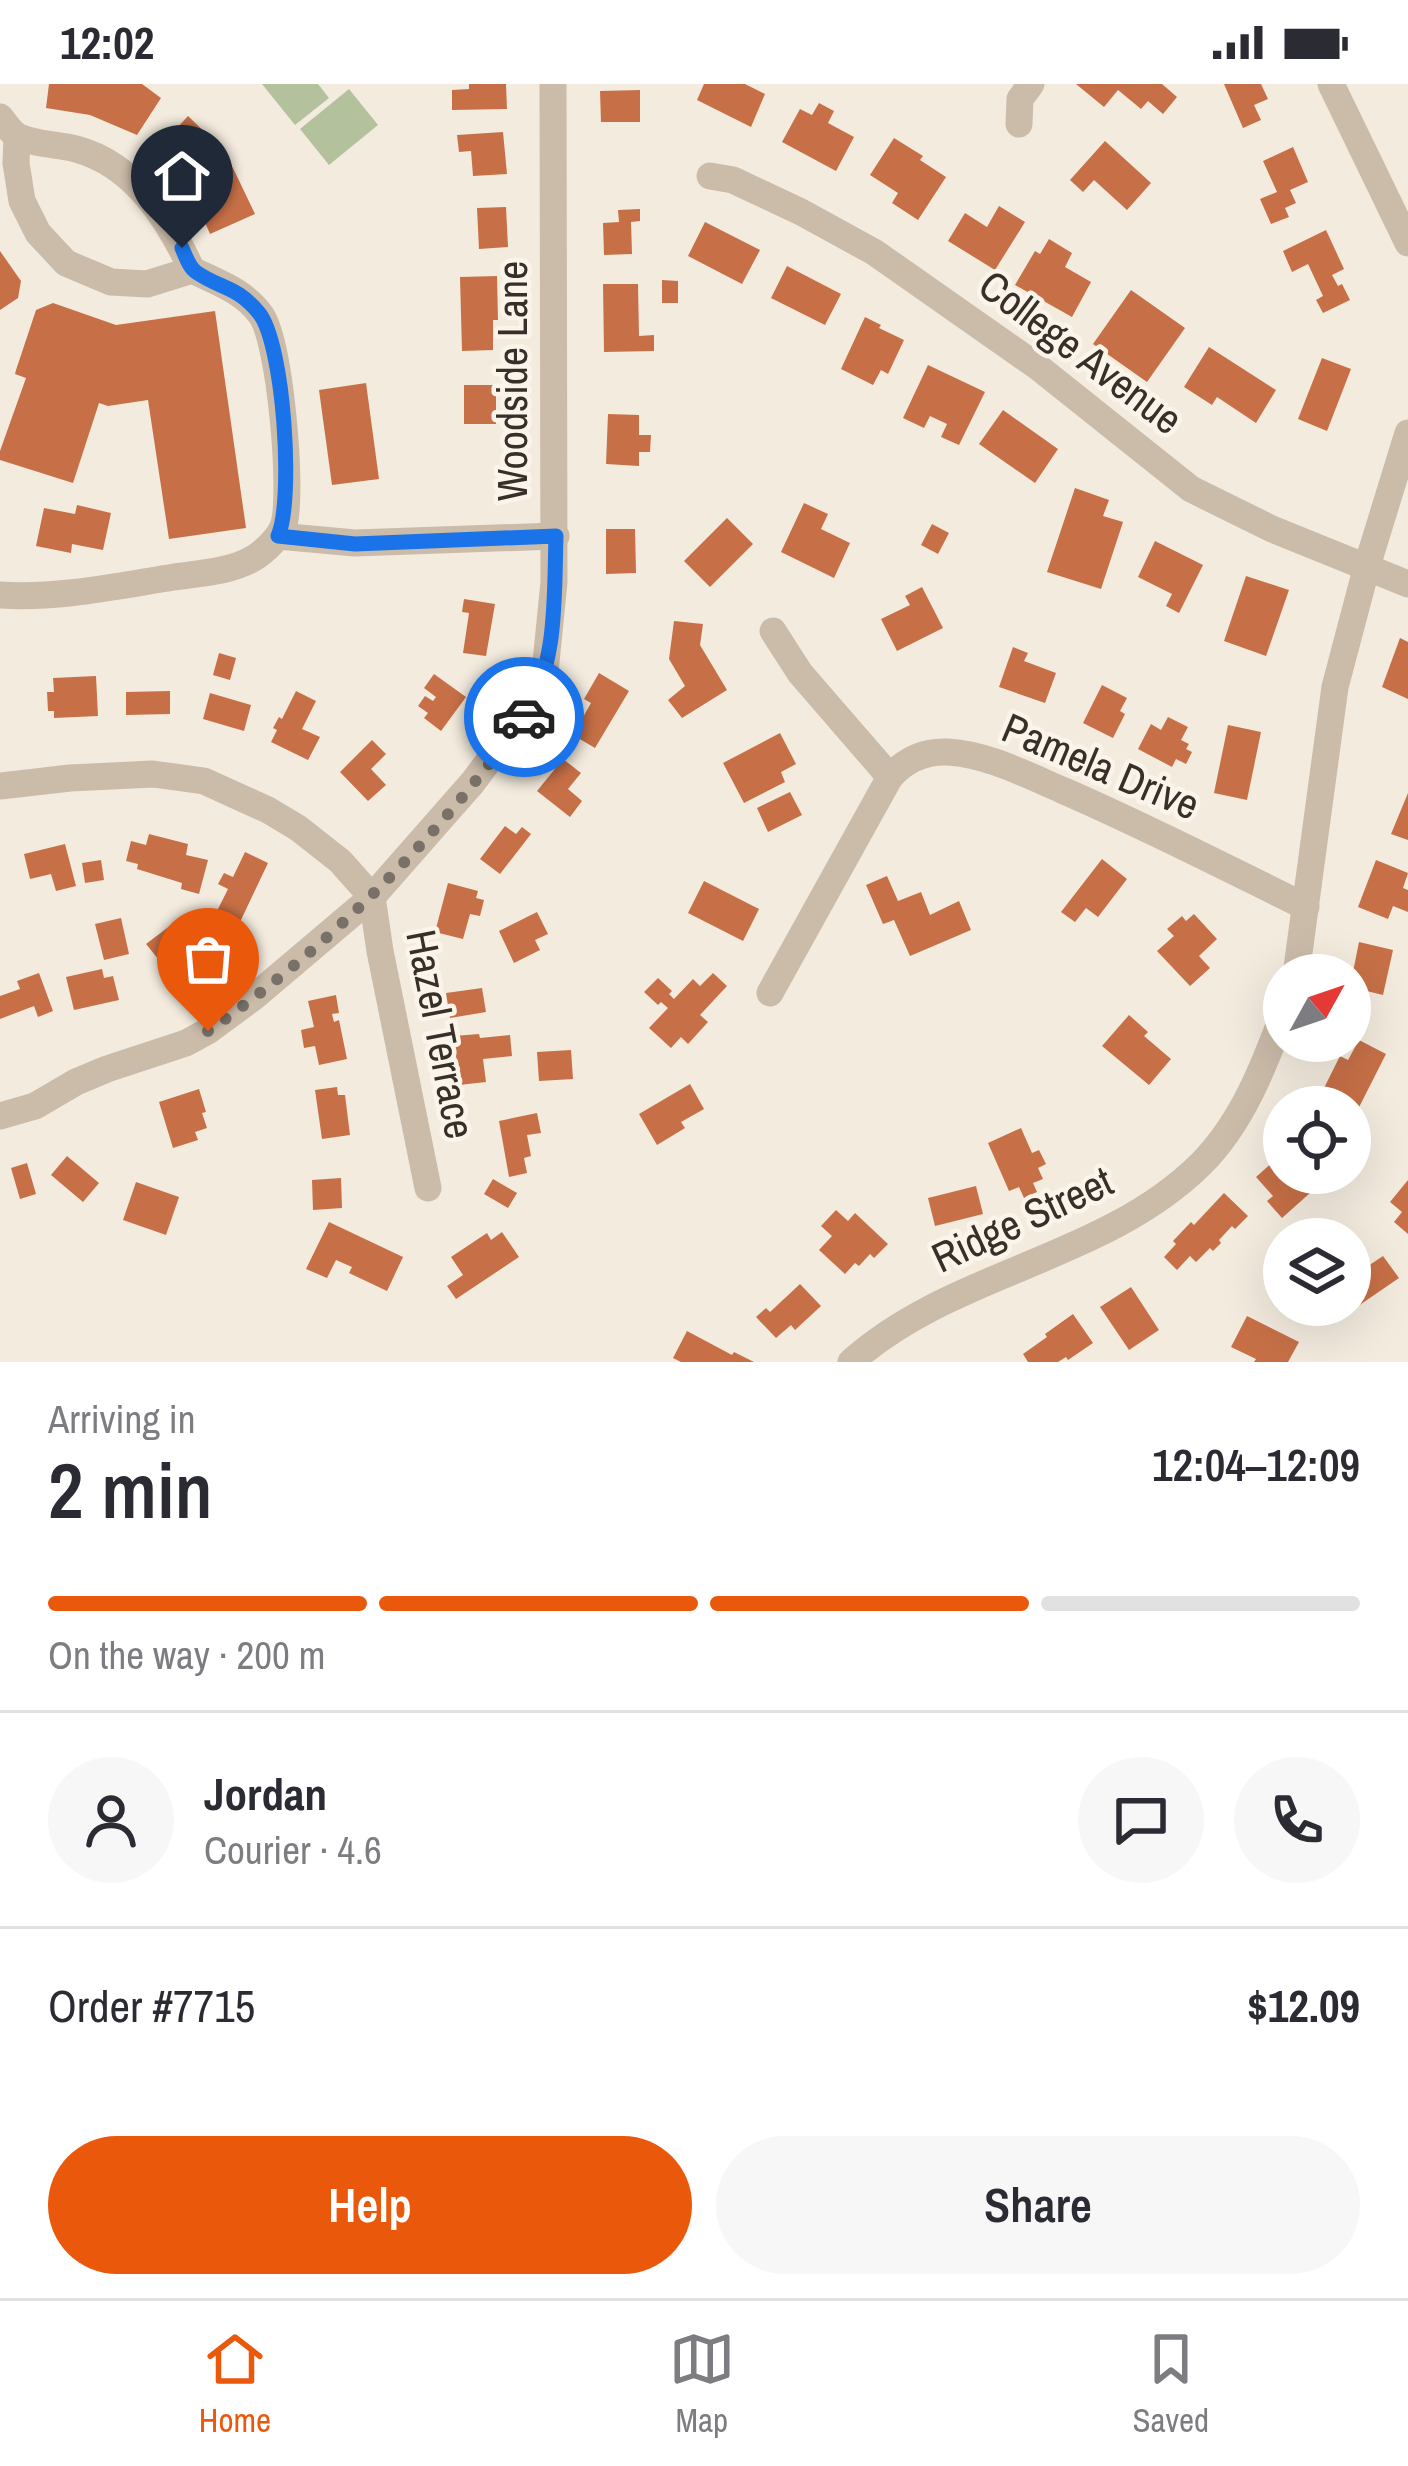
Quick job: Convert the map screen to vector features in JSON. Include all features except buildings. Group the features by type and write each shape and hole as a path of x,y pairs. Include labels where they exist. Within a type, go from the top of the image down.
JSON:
{"street":[{"name":"Woodside Lane","path":"0,1116 35,1106 84,1078 187,1043 281,975 372,897 500,750 539,692 553,614 556,536 553,84"},
{"path":"1019,124 1020,99 1031,84"},
{"path":"1331,84 1408,243"},
{"path":"0,595 88,590 233,568 255,557 278,536 284,522 286,455 275,357 262,317 236,290 192,270 171,226 148,195 116,169 82,150 9,127 22,201 38,233 66,263 111,282 147,284 192,270"},
{"name":"College Avenue","path":"710,176 767,196 874,252 1038,367 1191,489 1272,529 1408,584"},
{"path":"1299,954 1335,687 1408,433"},
{"path":"278,536 355,544 556,536"},
{"path":"770,993 890,777 810,686 773,631"},
{"name":"Pamela Drive","path":"890,777 909,760 930,754 949,752 989,761 1136,822 1306,908"},
{"path":"0,787 153,774 204,781 298,828 340,862 372,897"},
{"name":"Hazel Terrace","path":"372,897 428,1188"},
{"name":"Ridge Street","path":"851,1362 915,1316 1096,1235 1150,1205 1202,1163 1239,1115 1265,1062"}],"green space":[{"path":"262,84 318,84 329,98 295,125"},
{"path":"349,89 378,125 329,165 300,129"}],"way so far":[{"path":"208,1031 372,897 524,717"}],"route":[{"path":"182,248 192,270 236,290 262,317 275,357 286,455 284,522 278,536 355,544 556,536 545,672 524,717"}]}
